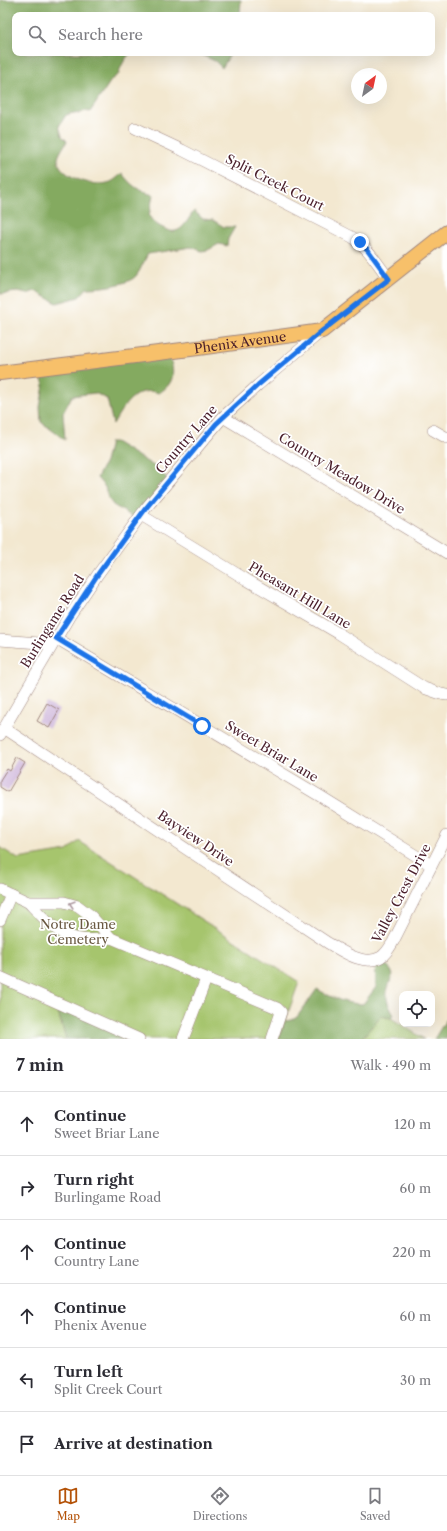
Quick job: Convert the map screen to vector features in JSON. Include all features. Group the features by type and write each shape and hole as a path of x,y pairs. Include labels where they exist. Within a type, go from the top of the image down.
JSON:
{"main road":[{"path":"322,331 447,232"},
{"name":"Phenix Avenue","path":"0,373 322,331"}],"street":[{"name":"Split Creek Court","path":"135,128 182,150 352,237 368,250 389,279"},
{"name":"Country Lane","path":"105,564 146,508 223,417 258,385 322,331"},
{"name":"Country Meadow Drive","path":"223,417 447,553"},
{"path":"433,430 447,438"},
{"name":"Pheasant Hill Lane","path":"141,515 247,580 338,633 424,688 447,695"},
{"name":"Burlingame Road","path":"2,732 54,641 105,564"},
{"path":"0,640 54,641"},
{"name":"Sweet Briar Lane","path":"54,641 320,796 431,865"},
{"name":"Bayview Drive","path":"2,732 328,943 345,953 358,958 376,959"},
{"name":"Valley Crest Drive","path":"376,959 386,952 393,942 447,835"},
{"path":"0,889 28,902 57,930 69,937 86,940 111,938"},
{"path":"0,920 11,894"},
{"path":"28,902 64,902 78,906 90,915 111,938 277,1008 281,1012 272,1039"},
{"path":"0,976 139,1039"},
{"path":"183,1039 206,978"}],"green space":[{"path":"0,0 241,0 240,12 12,12 12,56 128,56 120,68 119,74 112,79 90,112 85,111 79,114 73,113 66,115 59,126 62,136 67,141 58,159 60,167 65,172 78,180 94,184 111,182 122,173 135,187 143,192 153,195 149,216 157,224 169,231 182,228 194,211 203,219 213,220 224,227 235,227 228,239 227,246 219,244 208,250 202,251 191,247 148,254 138,274 132,279 120,284 87,288 79,297 57,303 35,291 27,294 18,292 0,294"},
{"path":"204,56 229,56 222,68 215,61"},
{"path":"169,352 173,375 169,384 159,393 151,391 143,392 131,399 113,424 107,399 95,393 72,396 63,413 65,440 41,422 40,407 44,385 38,368"},
{"path":"110,442 115,442 157,468 169,480 138,520 113,505 108,498 105,487 97,478 105,462"},
{"name":"Notre Dame Cemetery","path":"79,841 299,982 279,1039 131,1039 56,1006 66,1039 0,1039 0,847 18,859 67,851"},
{"path":"376,958 388,966 393,974 387,990 388,1003 394,1015 391,1018 381,1016 361,1039 279,1039 285,1021 292,1020 297,1017 317,989 339,1000 363,1004 376,987"},
{"path":"56,1005 131,1039 66,1039"},
{"path":"381,1016 391,1018 399,1023 399,1027 405,1027 424,1039 361,1039"},
{"path":"447,1018 447,1039 434,1039"}],"building":[{"path":"47,703 59,710 49,728 37,721"},
{"path":"17,758 25,763 8,792 0,787 0,780 7,769 10,771"}],"route":[{"path":"202,726 56,638 98,574 146,508 216,424 258,385 322,331 389,279 368,250 360,242"}]}
